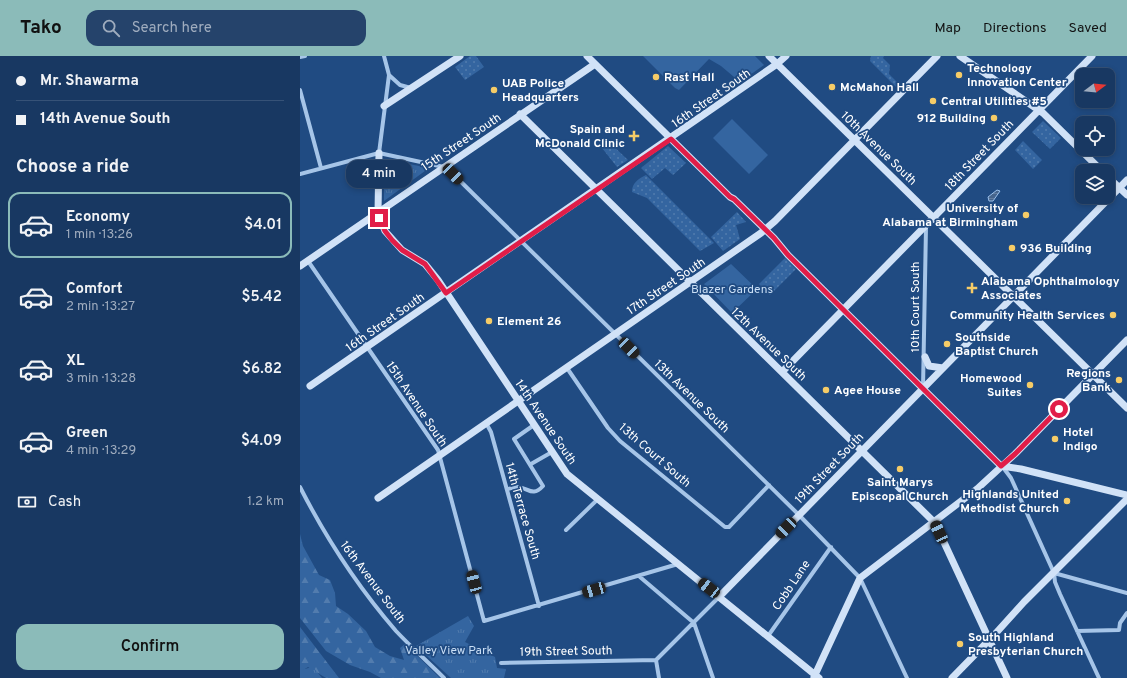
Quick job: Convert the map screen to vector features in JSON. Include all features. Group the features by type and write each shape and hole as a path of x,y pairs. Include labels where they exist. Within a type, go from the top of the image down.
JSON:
{"street":[{"path":"300,58 305,56"},
{"path":"379,153 389,75 384,56"},
{"path":"384,106 460,56"},
{"path":"587,56 765,230 843,310 1001,466 1011,478 1054,573 1055,582 1099,678"},
{"name":"10th Avenue South","path":"769,56 1127,408"},
{"name":"16th Street South","path":"310,386 671,139 777,64 786,56"},
{"name":"17th Street South","path":"378,498 691,283 765,230 937,56"},
{"path":"960,56 1039,110 1095,164"},
{"name":"18th Street South","path":"782,372 1092,56"},
{"name":"15th Street South","path":"300,266 595,64"},
{"path":"389,75 400,85 413,88"},
{"path":"300,90 321,168"},
{"name":"12th Avenue South","path":"520,114 935,523"},
{"path":"300,174 379,153 444,166"},
{"name":"14th Avenue South","path":"379,153 378,212 385,231 402,250 425,264 567,474 719,596 816,677"},
{"name":"13th Avenue South","path":"444,166 769,485 860,578 907,678"},
{"name":"19th Street South","path":"501,663 656,660 694,623 1127,180"},
{"path":"1115,184 1127,195"},
{"name":"10th Court South","path":"923,388 925,357 926,225"},
{"name":"15th Avenue South","path":"308,261 438,450 484,621 539,606"},
{"path":"816,677 860,578 935,523 977,489 1015,454 1127,340"},
{"path":"925,357 930,366 943,368"},
{"name":"13th Court South","path":"567,368 608,428 620,441 726,528 769,485"},
{"name":"14th Terrace South","path":"486,423 491,432 539,606"},
{"path":"507,489 517,487 532,492 542,488 543,486 514,438 534,425"},
{"path":"531,464 552,452"},
{"path":"1001,466 1021,469 1127,495"},
{"name":"16th Avenue South","path":"300,487 330,543 384,615 397,631 444,678"},
{"path":"566,530 598,499"},
{"path":"952,678 1024,602 1127,499"},
{"path":"935,523 1007,678"},
{"name":"Cobb Lane","path":"768,636 831,547"},
{"path":"539,606 640,577 678,564"},
{"path":"1054,573 1127,593"},
{"path":"640,577 694,623 713,678"},
{"path":"1077,631 1119,630 1120,623 1127,613"},
{"path":"656,660 659,678"}],"green space":[{"path":"470,56 476,56 484,67 465,80 455,67"},
{"path":"643,56 755,56 764,65 740,82 721,66 709,59 679,90 675,88"},
{"path":"871,56 884,56 883,58 890,65 889,74 900,85 897,88 870,61"},
{"path":"732,119 768,155 749,174 713,138"},
{"path":"1043,121 1061,138 1050,149 1032,132"},
{"path":"1023,141 1042,160 1033,169 1015,150"},
{"path":"609,142 628,160 617,167 602,148"},
{"path":"668,146 686,163 673,175 665,168 652,179 641,168"},
{"path":"384,159 429,168 384,201"},
{"path":"646,175 714,243 700,251 647,198 632,192 633,186 636,182"},
{"path":"737,212 746,222 736,225 740,239 723,251 711,237"},
{"path":"785,258 796,269 770,295 759,284"},
{"name":"Blazer Gardens","path":"731,264 757,289 732,313 704,284"},
{"path":"300,534 303,546 319,575 330,580 335,593 336,606 348,614 366,631 375,647 390,656 404,660 400,648 405,644 440,678 381,678 370,672 350,665 326,651 300,618"},
{"name":"Valley View Park","path":"468,616 474,626 465,642 495,657 497,668 506,669 504,678 451,678 416,646"},
{"path":"300,627 339,678 326,678 308,667 300,672"},
{"path":"313,667 322,678 300,678 300,670"}],"shaded area":[{"path":"997,190 1000,191 993,201 989,201 988,197"}],"place":[{"name":"Technology Innovation Center","path":"959,75"},
{"name":"Rast Hall","path":"656,77"},
{"name":"McMahon Hall","path":"832,87"},
{"name":"UAB Police Headquarters","path":"494,90"},
{"name":"Central Utilities #5","path":"933,101"},
{"name":"912 Building","path":"994,118"},
{"name":"Spain and McDonald Clinic","path":"634,136"},
{"name":"University of Alabama at Birmingham","path":"1026,215"},
{"name":"936 Building","path":"1012,248"},
{"name":"Alabama Ophthalmology Associates","path":"972,288"},
{"name":"Community Health Services","path":"1113,315"},
{"name":"Element 26","path":"489,321"},
{"name":"Southside Baptist Church","path":"947,344"},
{"name":"Regions Bank","path":"1119,380"},
{"name":"Homewood Suites","path":"1030,385"},
{"name":"Agee House","path":"826,390"},
{"name":"Hotel Indigo","path":"1055,439"},
{"name":"Saint Marys Episcopal Church","path":"900,469"},
{"name":"Highlands United Methodist Church","path":"1067,501"},
{"name":"South Highland Presbyterian Church","path":"960,644"}],"route":[{"path":"379,218 385,231 392,240 402,250 414,255 425,264 446,293 671,139 730,197 761,224 788,255 1001,466 1015,454 1059,409"}]}
